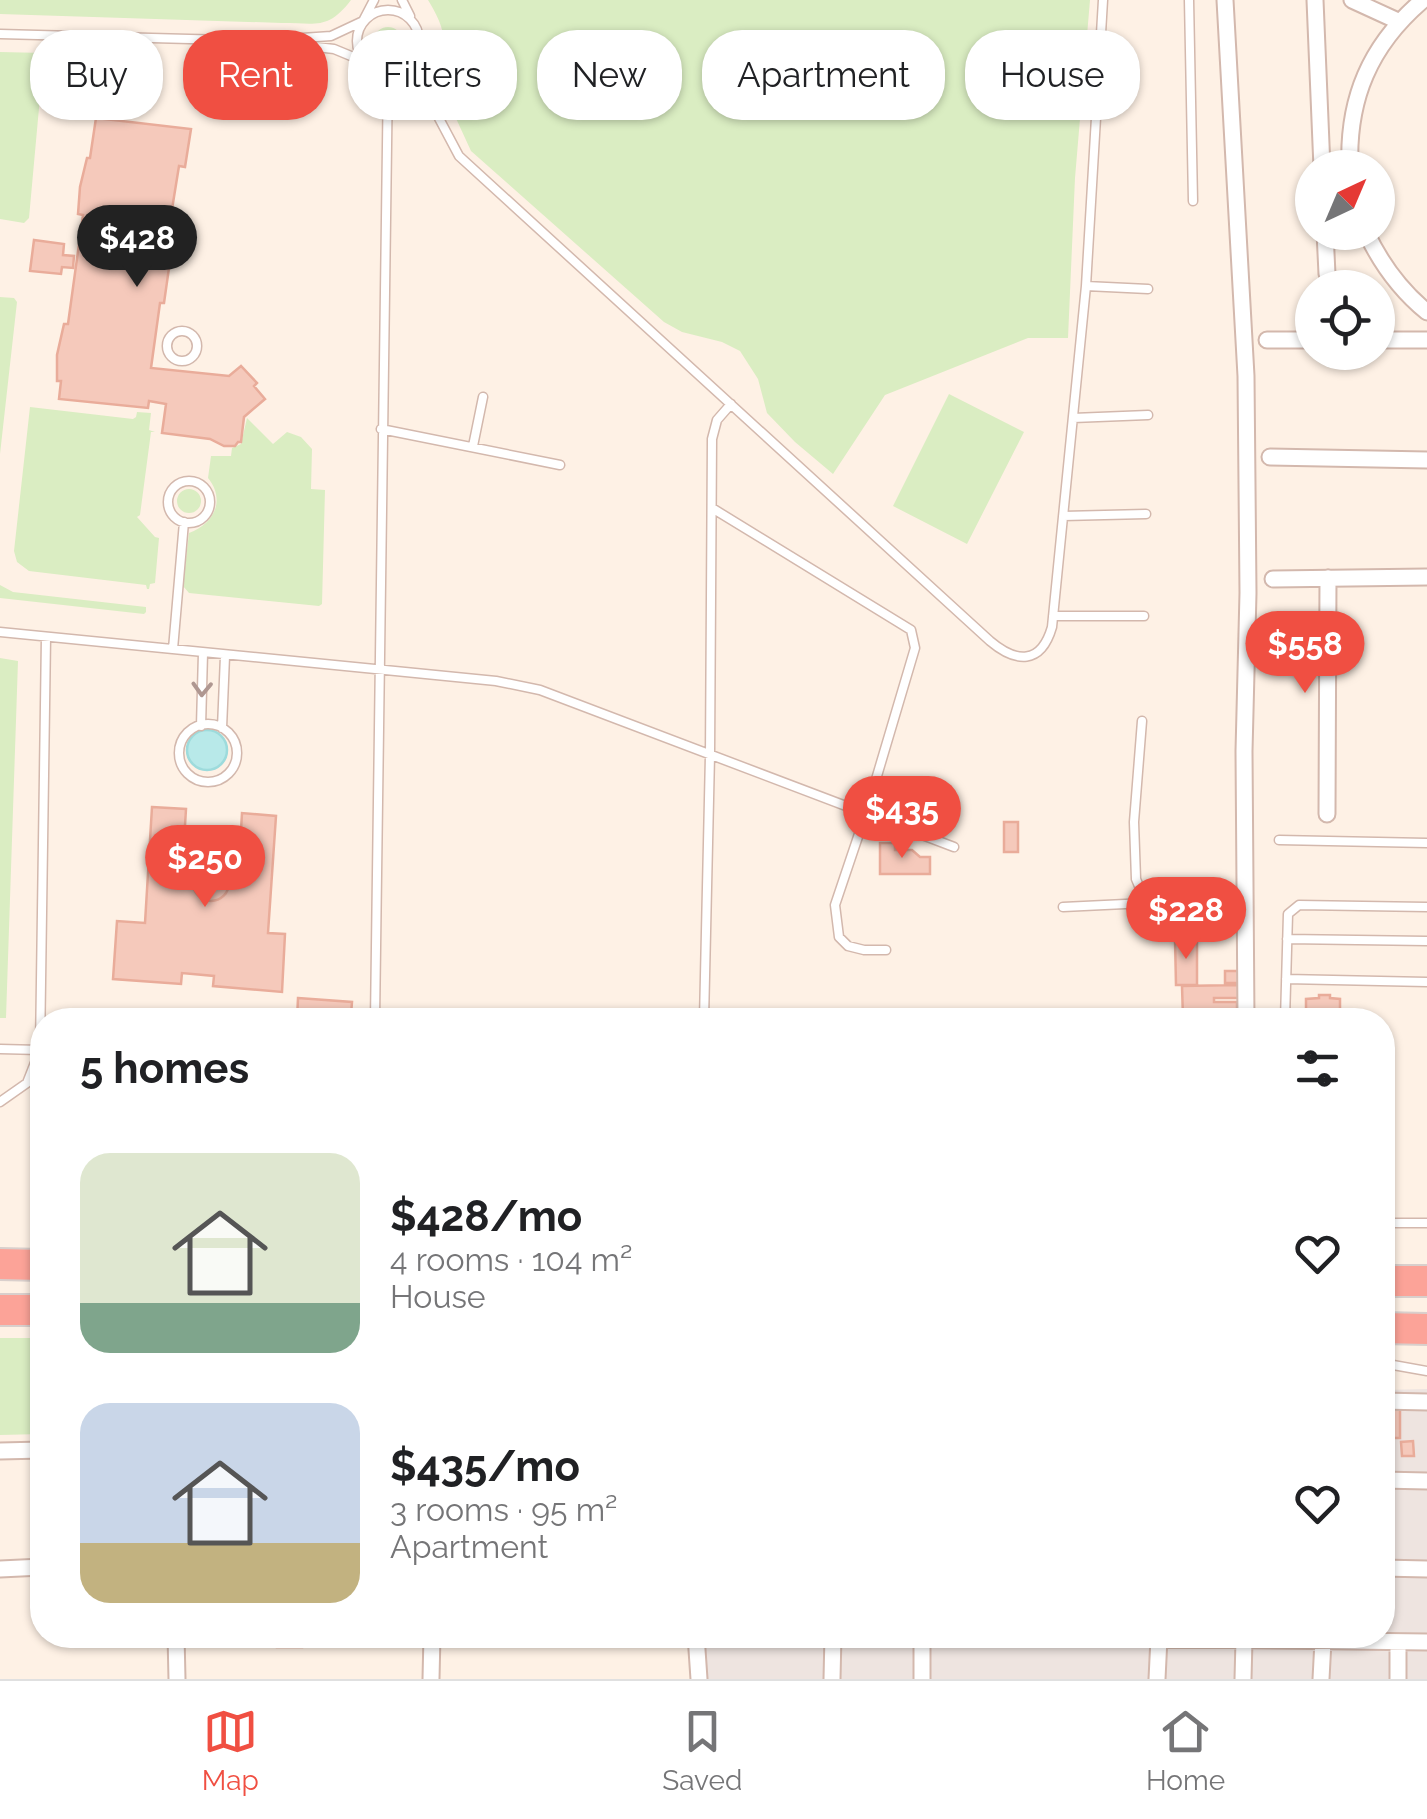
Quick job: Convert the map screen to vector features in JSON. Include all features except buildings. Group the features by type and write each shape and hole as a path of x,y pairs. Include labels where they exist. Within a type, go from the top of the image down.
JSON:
{"highway":[{"path":"0,1264 30,1265"},
{"path":"1395,1281 1427,1280"},
{"path":"0,1310 30,1310"},
{"path":"1395,1328 1427,1329"}],"street":[{"path":"1224,0 1246,376 1246,1008"},
{"path":"1315,0 1321,150"},
{"path":"1352,0 1400,22"},
{"path":"1350,150 1351,124 1362,82 1382,44 1423,0"},
{"path":"1377,250 1394,278 1427,312"},
{"path":"1267,340 1295,340"},
{"path":"1395,340 1427,340"},
{"path":"1270,457 1427,460"},
{"path":"1273,579 1427,577"},
{"path":"1327,814 1328,578"},
{"path":"1395,1401 1427,1402"},
{"path":"0,1451 30,1450"},
{"path":"1395,1480 1427,1481"},
{"path":"0,1569 30,1568"},
{"path":"1395,1568 1427,1569"},
{"path":"1395,1642 1427,1642"},
{"path":"1398,1642 1398,1679"},
{"path":"176,1648 177,1679"},
{"path":"431,1679 432,1648"},
{"path":"697,1648 699,1679"},
{"path":"832,1648 832,1679"},
{"path":"922,1648 922,1679"},
{"path":"1157,1679 1159,1648"},
{"path":"1243,1679 1244,1648"},
{"path":"1321,1679 1323,1648"}],"lane":[{"path":"359,30 374,0"},
{"path":"402,0 416,30"},
{"path":"439,120 458,156 1002,652 1013,657 1033,654 1050,636 1054,616 1086,286 1102,0"},
{"path":"1189,0 1193,201"},
{"path":"328,36 363,22 380,10 401,12 414,24"},
{"path":"0,34 183,39"},
{"path":"376,1008 387,120"},
{"path":"1086,286 1148,290"},
{"path":"474,446 482,396"},
{"path":"704,1008 712,439 717,420 732,404"},
{"path":"1073,418 1148,415"},
{"path":"381,429 560,464"},
{"path":"191,480 208,492 210,505 204,517 184,522 173,516 168,498 173,487 191,480"},
{"path":"712,508 911,630 914,648 835,905 839,937 848,946 886,950"},
{"path":"1063,516 1146,514"},
{"path":"172,650 184,522"},
{"path":"1054,616 1144,616"},
{"path":"0,632 381,669 540,690 954,847"},
{"path":"42,1008 46,637"},
{"path":"201,726 203,653"},
{"path":"222,728 225,656"},
{"path":"1142,721 1134,822 1136,879 1146,903"},
{"path":"201,726 222,728 233,738 235,765 222,779 204,782 188,774 179,758 183,739 201,726"},
{"path":"1279,840 1427,843"},
{"path":"1063,907 1245,902"},
{"path":"1286,1008 1288,914 1298,905 1427,907"},
{"path":"1287,938 1427,941"},
{"path":"1286,979 1427,982"},
{"path":"0,1049 30,1050"},
{"path":"0,1102 27,1083 30,1076"},
{"path":"1395,1223 1427,1224"},
{"path":"1395,1365 1427,1370"}],"shaded area":[{"path":"1427,1389 1427,1679 696,1679 696,1648 1395,1648 1395,1390"}],"green space":[{"path":"0,0 351,0 335,16 313,24 0,14"},
{"path":"428,0 1090,0 1087,30 965,30 965,120 1080,120 1068,338 1028,338 885,395 833,474 767,413 758,379 740,351 664,322 471,151 457,120 517,120 517,30 442,30"},
{"path":"0,52 30,53 30,120 38,120 29,218 24,223 0,219"},
{"path":"0,297 17,302 0,454"},
{"path":"949,394 1024,432 967,544 893,506"},
{"path":"30,407 133,419 137,412 151,413 149,430 155,432 151,432 137,517 159,538 155,583 149,589 146,585 29,571 17,562 14,551"},
{"path":"247,418 273,444 287,432 301,437 312,449 311,489 325,490 319,606 189,593 183,586 189,533 205,524 215,510 216,495 208,478 211,456 231,456 232,448 241,444"},
{"path":"189,489 198,492 198,510 189,513 180,510 177,501 180,492"},
{"path":"0,585 13,592 146,607 146,612 0,598"},
{"path":"0,658 18,661 6,1018 0,1018"},
{"path":"0,1338 30,1338 30,1434 0,1435"}],"water":[{"path":"207,730 221,736 227,750 221,764 207,770 193,764 187,750 193,736"}]}
